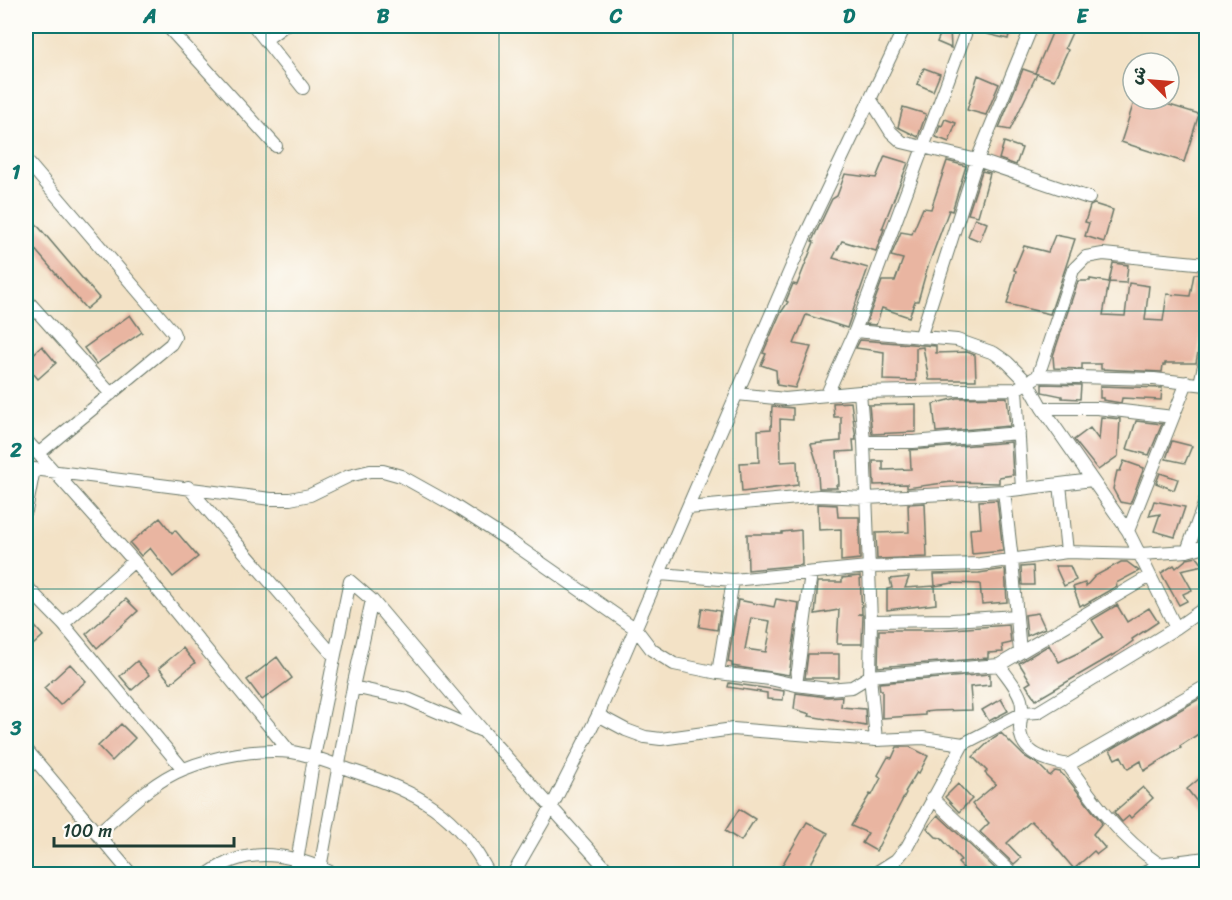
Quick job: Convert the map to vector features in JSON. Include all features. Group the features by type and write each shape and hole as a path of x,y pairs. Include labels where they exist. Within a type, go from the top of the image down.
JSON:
{"street":[{"path":"168,26 276,146"},
{"path":"254,26 303,88"},
{"path":"265,40 284,26"},
{"path":"513,874 551,808 598,715 804,238 906,26"},
{"path":"827,394 855,331 968,26"},
{"path":"920,338 977,160 1032,26"},
{"path":"871,100 896,138 924,148 977,160 1089,198"},
{"path":"26,160 175,337 171,344 38,454"},
{"path":"1176,628 1128,531 1042,408 1033,379 1073,270 1086,256 1103,254 1206,264"},
{"path":"26,299 111,394"},
{"path":"855,331 957,340 978,345 1033,379"},
{"path":"737,394 785,399 860,392 1016,389 1033,379 1187,381 1203,384 1206,357"},
{"path":"1128,531 1187,381"},
{"path":"1016,389 1022,489"},
{"path":"860,392 871,621 870,676 876,740"},
{"path":"1042,408 1097,408 1173,417"},
{"path":"864,442 913,442 1019,433"},
{"path":"26,440 134,561 290,752"},
{"path":"26,510 30,469 244,497 290,499 310,495 349,476 370,471 383,471 401,477 453,505 514,544 636,629 652,650 674,664 718,673 770,678 796,685 839,689 852,687 870,676 999,665 1150,576"},
{"path":"688,508 819,496 866,498 1004,491 1092,480"},
{"path":"1060,484 1067,552"},
{"path":"188,488 334,656"},
{"path":"1004,491 1020,652"},
{"path":"1187,551 1206,498"},
{"path":"660,574 733,580 868,567 980,564 1067,552 1141,554 1187,551 1206,546"},
{"path":"63,624 134,561"},
{"path":"796,685 811,573"},
{"path":"718,673 733,580"},
{"path":"294,874 314,757 349,582 352,581 372,600 484,732 611,874"},
{"path":"26,586 63,624 183,769"},
{"path":"319,871 352,687 372,600"},
{"path":"874,874 896,860 907,847 963,744 1023,713 1038,712 1176,628 1206,607"},
{"path":"871,621 1017,616"},
{"path":"999,665 1021,698 1023,713 1020,728 1026,745 1033,753 1046,760 1068,765 1105,816 1139,850 1159,864"},
{"path":"1068,765 1206,686"},
{"path":"352,687 408,699 484,732"},
{"path":"598,715 645,737 661,739 733,729 876,740 923,738 963,744"},
{"path":"26,749 131,874"},
{"path":"97,834 150,788 183,769 218,758 256,753 290,752 314,757 413,793 437,809 458,828 489,874"},
{"path":"932,798 1013,874"},
{"path":"208,874 236,858 260,853 297,860 319,871 335,874"},
{"path":"1143,874 1159,864 1206,858"}],"building":[{"path":"989,26 1011,26 1008,39 987,34"},
{"path":"1055,26 1075,26 1065,48 1068,50 1054,80 1035,73"},
{"path":"943,27 950,29 951,48 937,42"},
{"path":"924,68 940,74 933,91 917,84"},
{"path":"1023,69 1037,74 1010,130 999,128"},
{"path":"978,75 999,84 986,115 967,110"},
{"path":"903,107 926,114 918,137 898,127"},
{"path":"1181,108 1199,114 1184,162 1121,142 1131,111 1181,111"},
{"path":"945,119 956,123 949,142 936,137"},
{"path":"1004,142 1022,148 1016,165 999,159"},
{"path":"885,156 908,163 882,229 884,229 876,251 842,241 833,258 868,268 847,328 806,315 794,344 811,347 795,388 777,385 776,370 761,365 766,354 763,353 780,314 788,302 786,301 793,284 797,285 814,242 812,241 832,199 837,196 845,174 876,178"},
{"path":"947,161 966,166 952,211 949,210 927,269 918,301 915,301 909,317 882,308 876,325 866,324 882,281 895,281 903,259 891,256 901,232 912,234 923,208 931,209"},
{"path":"982,171 990,173 978,216 968,214"},
{"path":"1094,204 1113,210 1104,242 1085,236 1089,223 1085,222 1090,206"},
{"path":"26,212 99,298 86,309 26,239"},
{"path":"975,218 987,223 980,241 968,236"},
{"path":"1055,235 1075,239 1050,314 1007,304 1016,271 1014,270 1024,246 1048,252"},
{"path":"1113,263 1128,265 1126,283 1109,282"},
{"path":"1194,274 1206,274 1206,311 1196,363 1165,363 1162,372 1101,369 1101,364 1082,364 1082,369 1054,368 1053,356 1078,281 1090,281 1090,279 1109,282 1103,315 1125,316 1129,283 1149,286 1145,320 1163,321 1167,294 1190,296"},
{"path":"130,315 142,332 96,364 84,348"},
{"path":"860,340 936,346 936,353 967,352 975,355 976,380 929,380 923,347 916,348 916,381 883,380 884,352 856,348"},
{"path":"42,346 56,363 38,379 26,365 26,361"},
{"path":"1042,384 1081,385 1080,399 1062,398 1062,396 1042,392"},
{"path":"1100,386 1162,388 1161,400 1122,398 1121,403 1103,400 1100,398"},
{"path":"1007,397 1010,426 936,432 933,404 957,398"},
{"path":"851,402 856,440 853,440 854,451 837,452 839,485 836,485 837,488 819,488 817,463 811,444 841,441 841,417 834,417 833,403"},
{"path":"916,404 916,432 872,434 869,405"},
{"path":"772,406 793,408 793,420 780,419 781,462 797,461 798,485 742,492 740,463 759,462 758,430 771,429"},
{"path":"1101,417 1120,419 1118,456 1098,470 1074,440 1090,428 1099,440"},
{"path":"1136,421 1162,424 1149,455 1127,449"},
{"path":"1172,441 1192,446 1185,463 1166,459"},
{"path":"1011,442 1013,475 999,477 999,483 951,482 907,488 907,484 874,485 873,461 883,461 883,470 911,469 910,450"},
{"path":"1124,461 1144,468 1130,504 1120,502 1113,489 1117,471 1120,471"},
{"path":"1160,473 1178,479 1174,490 1156,483"},
{"path":"997,500 1003,551 972,554 970,529 981,528 979,501"},
{"path":"1154,501 1185,507 1175,537 1154,531 1160,514 1149,516"},
{"path":"925,503 927,557 877,559 876,533 909,532 908,504"},
{"path":"818,504 837,505 838,517 859,517 860,559 841,561 841,529 819,530"},
{"path":"160,518 172,533 175,530 198,557 173,577 150,548 141,556 130,543"},
{"path":"801,530 802,565 748,570 747,534 782,534 782,532"},
{"path":"1197,557 1203,565 1181,570 1192,590 1183,594 1187,601 1179,605 1161,573 1174,565 1176,568 1187,559"},
{"path":"1121,562 1127,562 1139,571 1080,606 1073,587 1085,583 1086,586 1095,576"},
{"path":"1033,566 1034,585 1022,585 1021,567"},
{"path":"1055,566 1070,566 1076,580 1064,586"},
{"path":"1005,569 1007,602 982,604 980,584 953,583 935,586 934,574 979,573"},
{"path":"860,576 862,614 858,614 863,615 862,644 837,644 839,610 815,614 818,582 842,582 842,578"},
{"path":"909,577 905,588 935,586 936,604 887,610 887,589 892,588 890,579"},
{"path":"126,599 138,611 97,648 86,634"},
{"path":"776,599 799,603 789,675 732,666 732,663 728,662 738,600 774,607","holes":["751,618 770,621 766,652 745,649"]},
{"path":"1117,605 1127,622 1149,608 1158,622 1132,639 1133,641 1118,652 1036,700 1026,685 1031,682 1019,663 1049,645 1059,662 1082,651 1103,638 1092,620"},
{"path":"702,608 720,611 717,630 699,627"},
{"path":"1038,613 1045,628 1027,636 1025,615"},
{"path":"26,616 43,636 26,651"},
{"path":"1009,625 1011,643 1002,645 1003,652 988,653 988,658 878,667 879,630 938,630"},
{"path":"183,648 195,663 171,683 159,668"},
{"path":"808,654 839,654 839,678 805,678"},
{"path":"277,657 292,678 262,700 247,680"},
{"path":"137,661 149,675 132,690 120,676"},
{"path":"70,664 86,681 60,705 44,688"},
{"path":"990,674 990,685 970,687 972,710 934,711 925,712 925,715 882,718 882,690 880,690 879,683"},
{"path":"729,683 784,691 783,700 767,699 767,693 728,687"},
{"path":"796,693 827,697 842,696 841,707 865,709 866,726 809,716 810,714 794,709"},
{"path":"1206,695 1206,729 1180,746 1181,748 1144,771 1141,761 1128,769 1121,756 1115,759 1110,750"},
{"path":"1001,699 1008,711 989,721 982,710"},
{"path":"121,724 135,738 112,761 98,746"},
{"path":"1001,733 1024,756 1039,765 1050,776 1055,771 1060,772 1070,782 1102,823 1093,834 1105,848 1097,854 1094,851 1074,869 1054,843 1031,821 1007,843 1021,858 1014,864 980,832 989,823 972,804 996,784 973,757"},
{"path":"897,747 910,747 928,756 905,792 876,851 862,843 868,833 851,826 870,794 872,795 881,778 878,775 888,757 892,758"},
{"path":"1206,773 1206,813 1187,789"},
{"path":"958,784 972,799 959,812 945,797"},
{"path":"1143,787 1153,798 1131,818 1129,816 1122,822 1114,812"},
{"path":"739,809 755,819 741,841 725,831"},
{"path":"938,815 1001,874 969,874 958,863 961,860 941,838 936,837 927,828"},
{"path":"807,822 828,833 805,874 790,874 780,869"}]}
